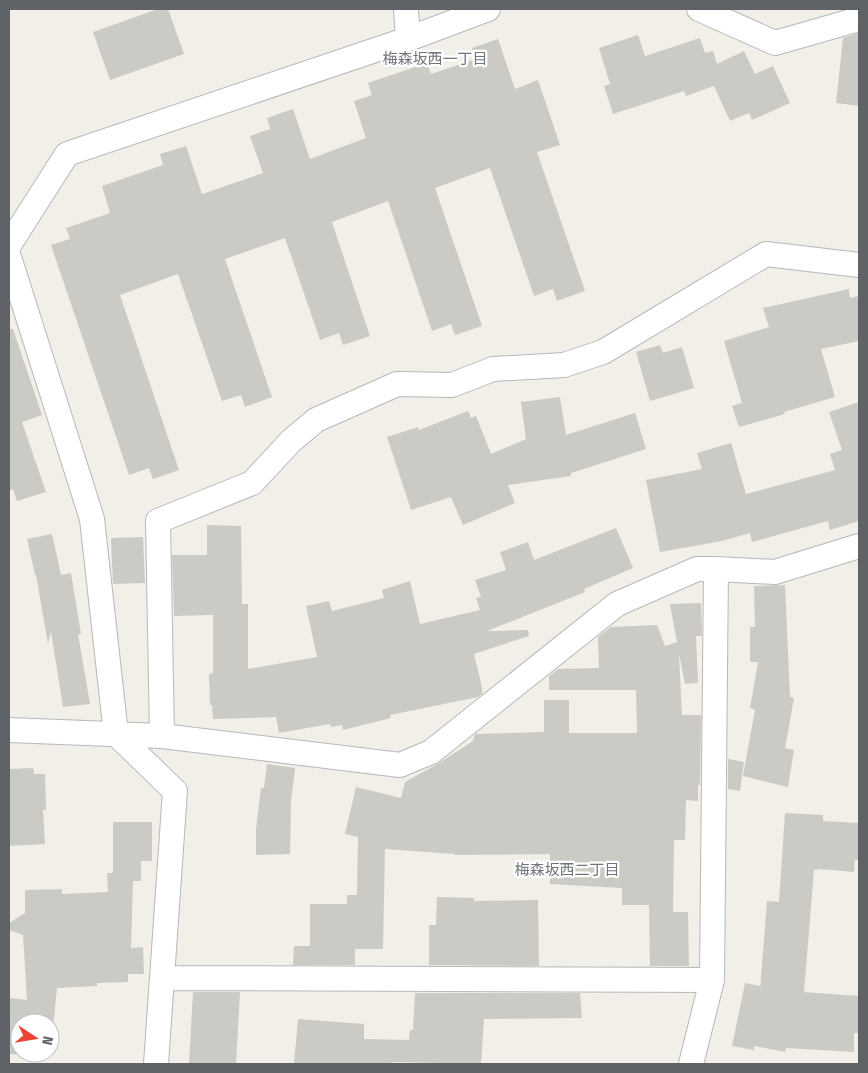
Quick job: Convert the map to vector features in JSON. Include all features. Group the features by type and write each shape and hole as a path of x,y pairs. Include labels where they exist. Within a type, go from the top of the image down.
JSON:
{"street":[{"path":"406,9 408,39"},
{"path":"9,245 67,154 408,39 488,9"},
{"path":"699,9 775,43 859,19"},
{"path":"162,736 158,521 252,482 291,441 316,420 397,384 452,385 493,369 542,368 564,365 603,352 766,254 859,265"},
{"path":"9,257 92,519 116,734 175,791 156,1064"},
{"path":"9,730 162,736 400,765 431,752 617,604 697,570 775,572 859,546"},
{"path":"692,1064 712,980 716,569"},
{"path":"162,978 712,980"}],"building":[{"path":"158,9 168,9 184,54 110,80 93,32"},
{"path":"859,33 859,106 836,103 843,38"},
{"path":"638,35 645,56 700,38 705,53 713,51 717,64 744,51 755,74 773,66 790,103 752,120 749,113 730,121 714,86 686,96 684,91 613,114 604,86 610,84 599,48"},
{"path":"498,39 515,89 538,80 560,145 537,152 585,291 557,301 553,289 534,296 490,168 435,188 482,326 455,335 451,324 432,331 388,201 332,222 370,336 343,345 339,333 320,340 285,238 225,259 272,397 245,407 241,395 222,401 178,274 120,295 179,470 153,479 149,468 129,475 51,245 70,239 66,228 110,213 102,186 163,165 160,154 186,146 202,194 263,173 250,136 270,129 267,118 293,109 310,159 366,138 354,101 372,95 368,83 427,63 431,74 476,59 472,48"},
{"path":"849,289 850,298 859,296 859,341 821,349 835,397 739,427 732,406 742,403 724,341 769,327 763,308"},
{"path":"9,329 13,329 42,415 22,422 46,492 17,501 13,489 9,491"},
{"path":"660,345 663,353 682,347 694,388 650,401 636,352"},
{"path":"560,397 566,435 635,413 646,449 571,473 571,476 508,485 515,503 463,525 451,497 411,510 387,437 418,427 419,430 468,411 471,418 476,416 491,454 526,439 521,402"},
{"path":"859,402 859,521 830,530 828,521 752,542 750,533 722,541 660,552 646,480 702,469 697,453 731,443 746,494 835,470 830,454 842,450 829,412"},
{"path":"207,525 241,526 242,604 248,604 248,669 317,657 306,606 329,601 332,611 384,598 382,590 410,581 420,624 480,610 476,598 481,597 475,580 506,570 500,552 528,542 534,560 616,528 633,568 584,589 585,592 487,631 528,630 529,636 474,654 482,687 482,694 478,697 390,715 391,718 343,730 342,725 331,727 330,724 279,733 276,717 213,719 212,705 210,705 209,674 213,673 213,615 174,616 172,555 207,555"},
{"path":"52,534 61,575 71,573 81,634 78,634 90,704 63,707 51,632 48,644 36,575 27,539"},
{"path":"143,537 145,583 113,584 111,538"},
{"path":"785,585 790,697 794,698 785,748 794,750 788,787 743,776 755,710 750,708 758,662 750,662 750,627 755,627 754,586"},
{"path":"701,603 702,636 696,636 698,683 685,684 679,654 682,715 701,715 698,801 686,800 685,840 674,840 673,912 688,912 689,966 650,966 649,905 622,905 622,888 550,884 550,854 454,855 385,849 383,949 355,949 355,965 293,965 294,946 310,946 310,904 347,904 347,895 357,895 358,837 345,834 356,787 401,798 405,782 473,741 475,734 544,732 544,700 569,700 569,733 637,733 636,690 549,690 549,676 558,669 599,668 598,637 611,627 657,625 665,646 677,642 670,604"},
{"path":"728,759 744,762 740,791 728,789"},
{"path":"267,764 295,768 291,802 290,854 256,855 256,829 261,788 264,788"},
{"path":"33,768 34,774 45,774 46,810 43,810 45,844 9,846 9,769"},
{"path":"785,813 823,815 823,821 859,823 859,860 855,860 854,872 814,870 804,992 859,996 858,1033 854,1033 854,1052 786,1048 785,1052 754,1046 754,1050 732,1046 745,983 760,986 760,991 767,901 779,902"},
{"path":"113,822 152,822 152,861 141,861 141,881 133,881 131,948 143,947 144,974 128,974 128,982 97,983 97,986 57,988 54,1013 10,1013 9,1054 9,998 27,1000 23,935 9,930 9,923 25,913 25,890 62,889 62,894 108,892 107,873 113,873"},
{"path":"437,897 474,898 474,901 538,900 539,966 429,965 429,925 436,925"},
{"path":"193,992 240,992 236,1064 189,1064"},
{"path":"415,993 580,993 582,1018 484,1019 481,1064 392,1062 391,1064 294,1064 298,1019 364,1024 364,1039 409,1040 410,1030 413,1030"}],"district":[{"name":"梅森坂西一丁目","path":"435,59"},
{"name":"梅森坂西二丁目","path":"567,870"}]}
